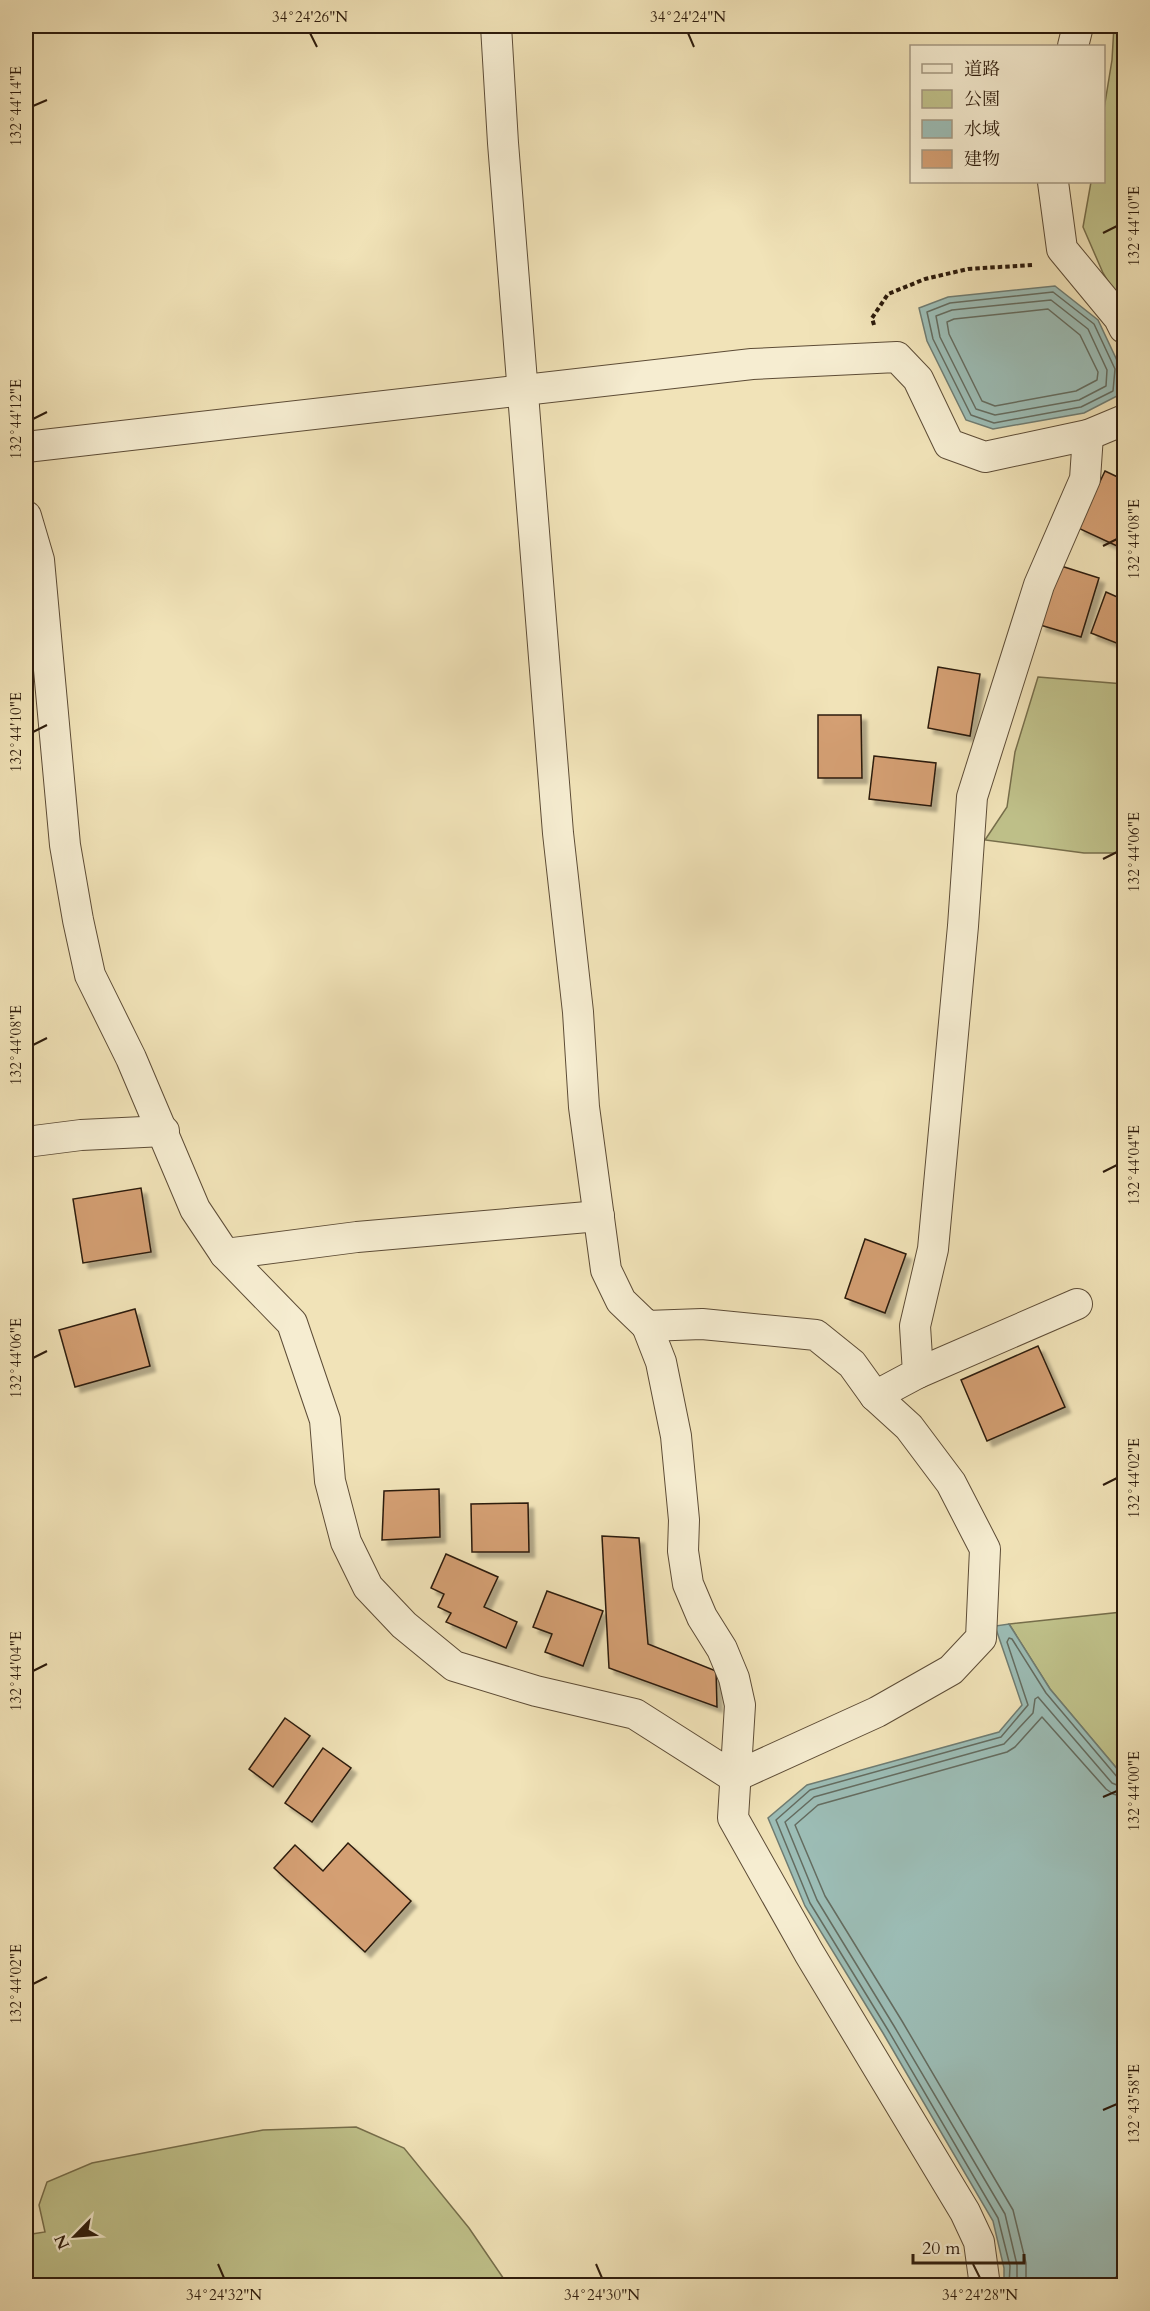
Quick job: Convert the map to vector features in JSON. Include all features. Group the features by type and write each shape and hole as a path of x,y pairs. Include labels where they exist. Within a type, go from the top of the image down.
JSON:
{"street":[{"path":"496,26 503,143 558,834 578,1012 584,1107 606,1270 621,1301 647,1326 661,1362 676,1436 684,1520 683,1551 688,1584 702,1617 722,1650 734,1677 740,1705 733,1818 809,1953 965,2212 979,2242 985,2286"},
{"path":"1072,45 1078,26"},
{"path":"1053,183 1062,249 1125,328"},
{"path":"26,447 752,364 897,357 918,380 949,444 985,457 1088,435 1125,420"},
{"path":"918,1373 915,1326 933,1249 963,926 972,797 1039,585 1085,479 1088,435"},
{"path":"26,516 39,560 65,845 90,975 164,1131 195,1209 225,1254 292,1323 325,1420 330,1481 346,1542 368,1587 404,1625 454,1666 536,1691 635,1714 734,1777"},
{"path":"26,1142 81,1135 164,1131"},
{"path":"225,1254 357,1237 599,1216"},
{"path":"874,1396 918,1373 1077,1304"},
{"path":"647,1326 702,1324 816,1335 852,1364 874,1396 909,1427 951,1483 985,1549 981,1638 951,1670 877,1712 734,1777"}],"path":[{"path":"881,358 872,318 888,294 925,279 968,269 1030,267 1062,249"}],"green space":[{"path":"1114,26 1124,26 1124,308 1103,273 1083,227 1091,183 1105,183 1105,103 1112,60"},
{"path":"1038,677 1124,684 1124,853 1084,853 985,840 1007,807 1015,752"},
{"path":"1124,1609 1124,1777 1050,1689 1009,1624 1122,1612"},
{"path":"356,2127 404,2148 469,2228 508,2285 26,2285 26,2235 45,2232 39,2205 47,2182 92,2163 263,2130"}],"water":[{"path":"1055,286 1098,320 1121,369 1119,395 1084,413 993,429 966,420 927,341 919,308 948,297"},
{"path":"1009,1624 1050,1689 1124,1777 1124,2271 1105,2285 1004,2285 1004,2268 993,2221 883,2033 805,1906 768,1818 807,1785 999,1732 1022,1705 995,1626"}],"building":[{"path":"1105,471 1124,480 1124,531 1117,546 1078,528"},
{"path":"1058,565 1099,578 1081,637 1040,625"},
{"path":"1106,592 1124,600 1124,646 1091,633"},
{"path":"938,667 980,674 970,736 928,728"},
{"path":"818,715 861,715 862,778 818,778"},
{"path":"874,756 936,763 931,806 869,799"},
{"path":"141,1188 151,1252 83,1263 73,1199"},
{"path":"865,1239 906,1254 885,1313 845,1298"},
{"path":"135,1309 150,1366 75,1387 59,1330"},
{"path":"1038,1346 1065,1407 987,1441 961,1380"},
{"path":"439,1489 440,1537 382,1540 384,1491"},
{"path":"528,1503 529,1552 472,1552 471,1504"},
{"path":"602,1536 639,1538 648,1644 716,1671 717,1707 609,1668"},
{"path":"446,1554 498,1577 484,1607 517,1622 506,1648 446,1622 451,1613 438,1607 444,1594 431,1588"},
{"path":"547,1591 603,1611 583,1666 545,1652 552,1634 533,1627"},
{"path":"285,1718 310,1736 273,1787 249,1769"},
{"path":"323,1748 351,1768 312,1822 285,1803"},
{"path":"348,1843 411,1901 365,1952 274,1868 295,1845 323,1871"}]}
